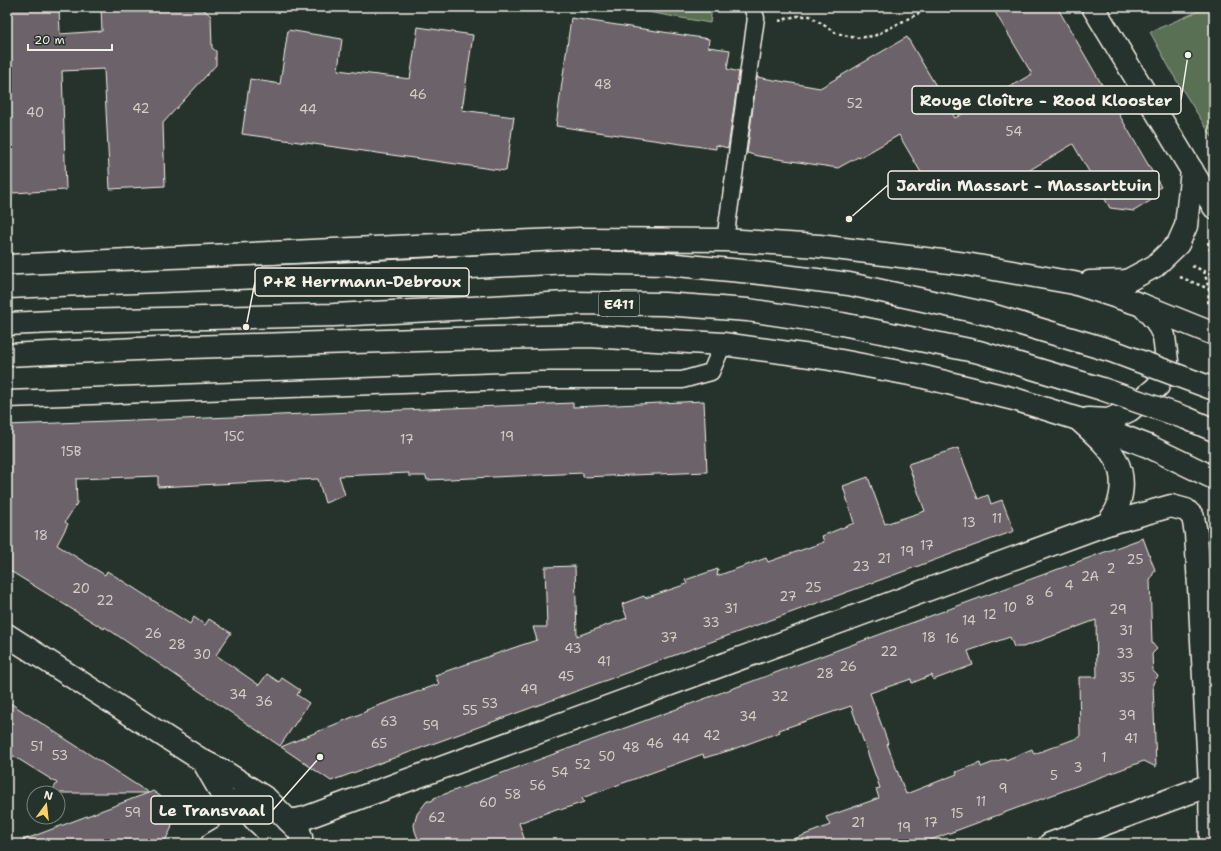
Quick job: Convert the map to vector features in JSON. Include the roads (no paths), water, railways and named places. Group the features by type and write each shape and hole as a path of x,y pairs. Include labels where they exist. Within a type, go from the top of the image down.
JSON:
{"main road":[{"path":"1093,7 1214,207"},
{"path":"1074,283 1127,281 1155,266 1167,255 1178,244 1186,226 1192,170"},
{"path":"7,266 582,239 725,240 827,247 966,264 1074,283 1142,305 1214,334"},
{"path":"7,287 336,274 569,262 666,264 752,272 849,284 988,314 1112,351 1214,388"},
{"name":"E411","path":"7,324 334,315 568,303 664,304 748,310 842,324 979,352 1102,389 1186,418 1214,430"},
{"path":"1078,418 1109,420 1130,410 1158,386 1166,361 1164,336 1157,322 1142,305"},
{"path":"7,354 175,347 589,336 723,344 825,358 920,376 1014,399 1078,418 1148,446 1214,478"},
{"path":"1078,418 1112,451 1118,464 1123,482 1118,507 1107,524"},
{"path":"301,837 305,818 1107,524 1171,506 1186,510 1193,517 1196,533 1210,785 1211,844"},
{"path":"7,635 203,761 223,771 267,799 301,837"},
{"path":"203,761 237,828"},
{"path":"1050,844 1210,785"},
{"path":"237,828 237,801 251,795 262,796"},
{"path":"212,844 237,828"}],"lane":[{"path":"725,240 756,18 752,7"},
{"path":"7,399 541,380 682,380 711,372 723,344"}],"place":[{"name":"Rouge Cloître - Rood Klooster","path":"1188,55"},
{"name":"Jardin Massart - Massarttuin","path":"849,219"},
{"name":"P+R Herrmann-Debroux","path":"246,327"},
{"name":"Le Transvaal","path":"320,757"}]}
